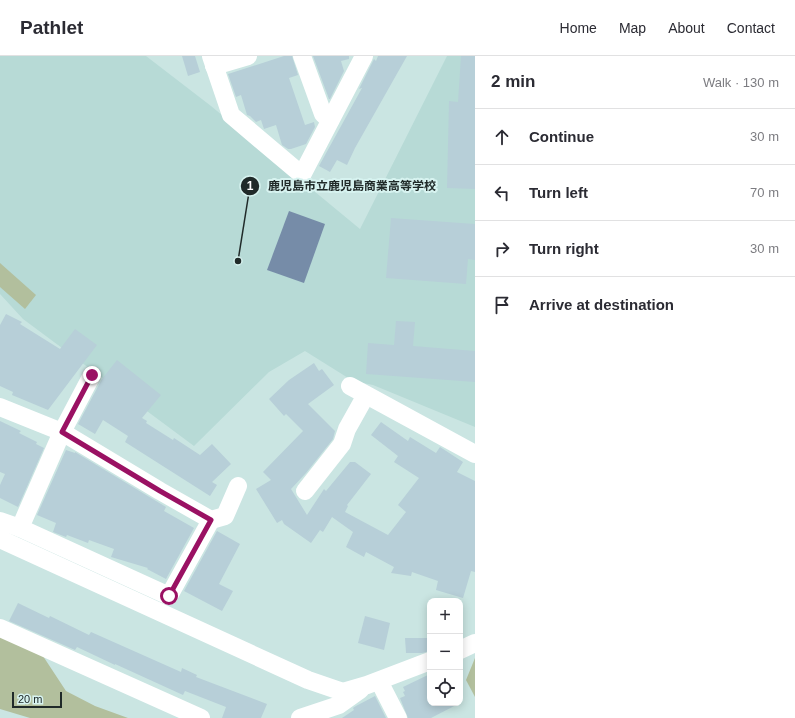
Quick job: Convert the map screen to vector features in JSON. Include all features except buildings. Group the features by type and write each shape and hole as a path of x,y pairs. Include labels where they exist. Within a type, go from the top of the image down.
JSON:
{"street":[{"path":"248,56 213,61 232,115 302,175 364,56"},
{"path":"302,56 323,114 330,121"},
{"path":"20,528 62,432 92,375"},
{"path":"350,386 475,454"},
{"path":"305,491 342,444 347,429 366,395"},
{"path":"0,407 62,432 211,520"},
{"path":"0,521 20,528 169,596 211,520 225,516 238,486"},
{"path":"0,539 308,680 344,692 373,683 427,662"},
{"path":"0,628 201,718"},
{"path":"463,649 475,643"},
{"path":"300,718 339,705 373,683"},
{"path":"373,683 398,718"}],"shaded area":[{"path":"0,56 146,56 211,106 360,229 447,56 475,56 475,427 373,385 353,381 305,351 269,372 194,446 23,319 0,294"},
{"path":"289,211 325,224 304,283 267,270"}],"green space":[{"path":"0,263 36,295 25,309 0,287"},
{"path":"0,637 41,653 66,691 95,706 128,718 30,718 0,709"},
{"path":"475,658 475,697 466,680"}],"place":[{"name":"鹿児島市立鹿児島商業高等学校","path":"238,261"}],"route":[{"path":"92,375 62,432 211,520 169,596"}]}
